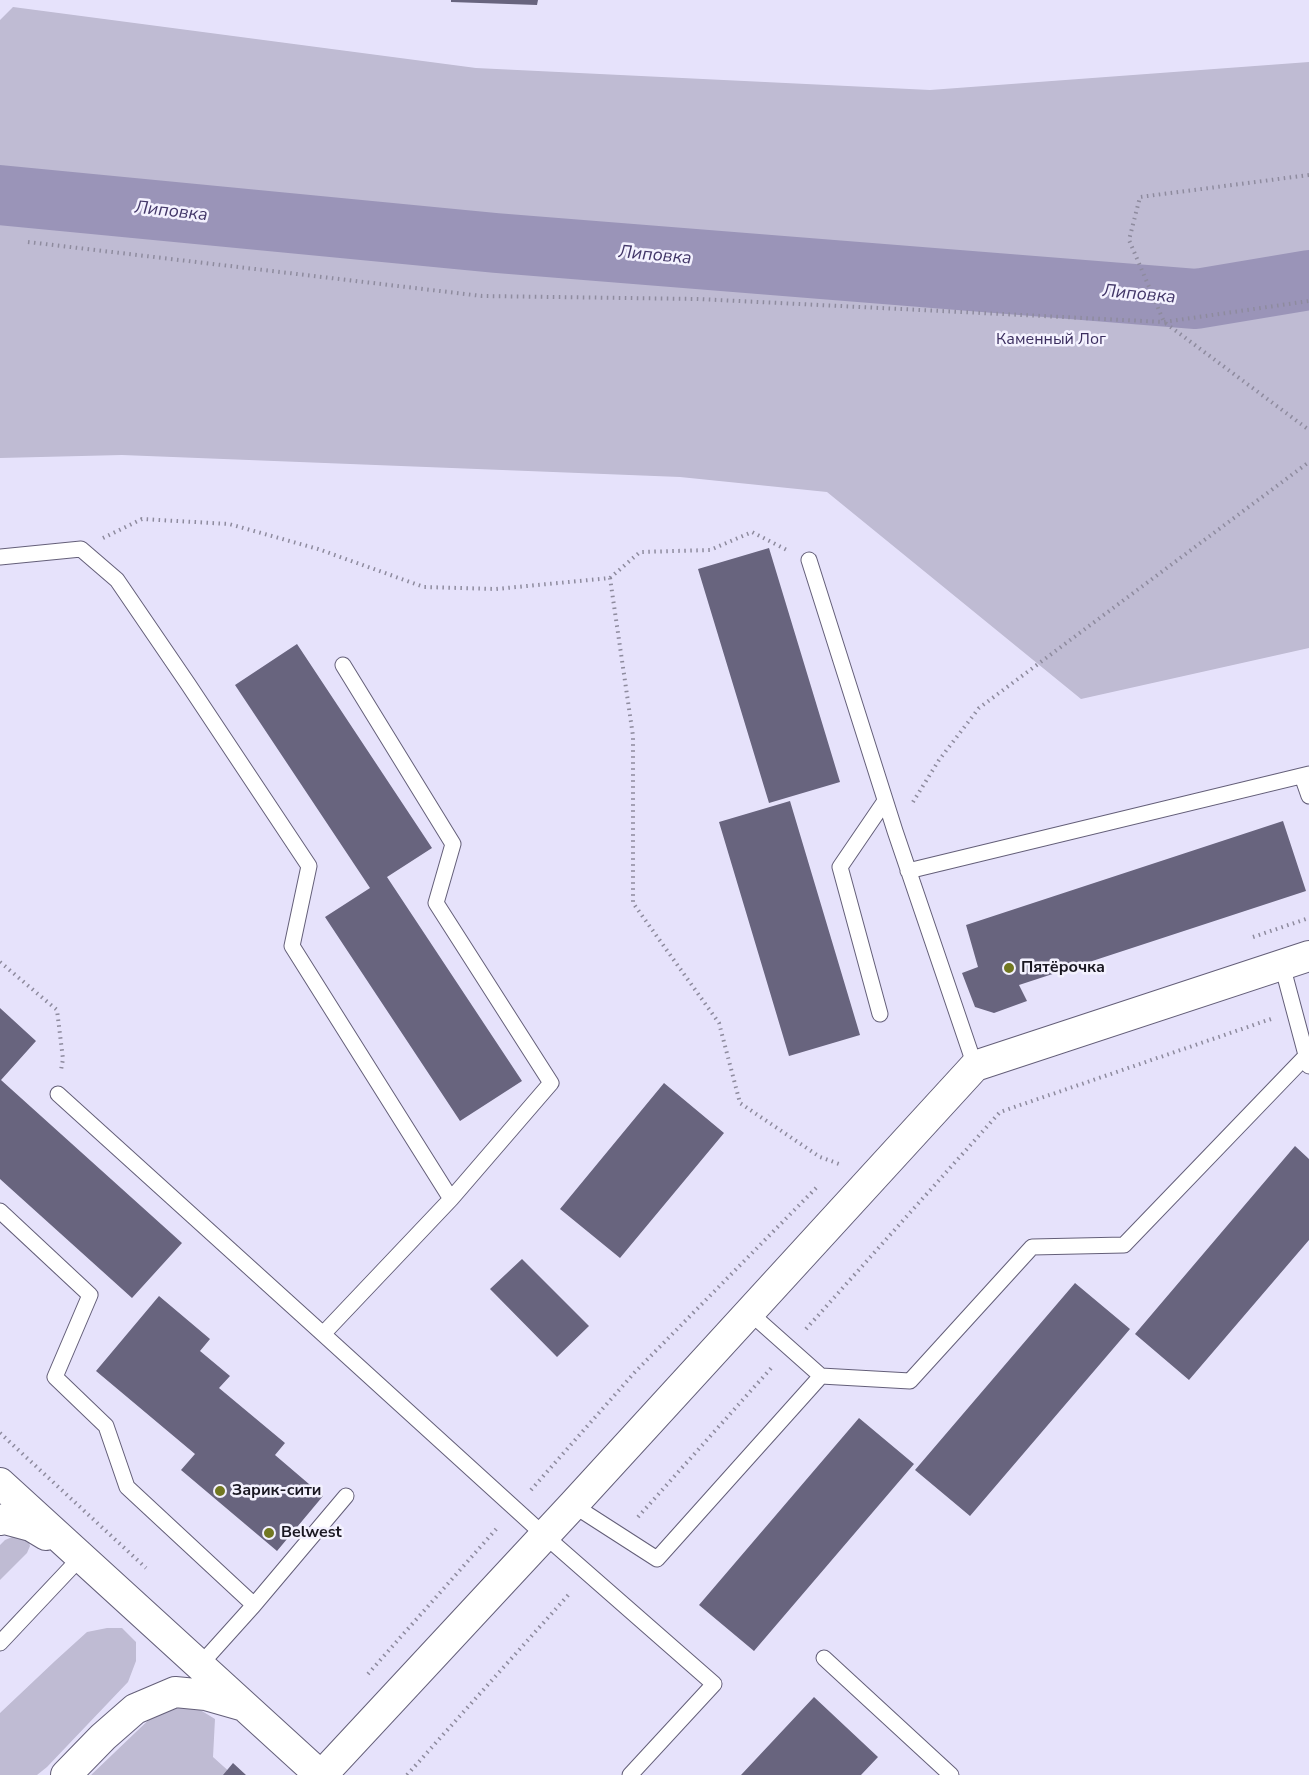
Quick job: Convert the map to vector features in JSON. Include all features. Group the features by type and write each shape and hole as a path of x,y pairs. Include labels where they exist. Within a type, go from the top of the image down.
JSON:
{"street":[{"path":"0,1482 321,1775 975,1066 1296,960"},
{"path":"0,1520 5,1519 31,1526 77,1553"},
{"path":"66,1775 135,1708 175,1692 206,1695 245,1706"}],"lane":[{"path":"0,556 81,549 117,580 309,866 292,946 451,1199"},
{"path":"809,560 885,801 975,1066"},
{"path":"323,1334 451,1199 551,1083 436,903 453,844 343,665"},
{"path":"908,871 1306,775 1309,796"},
{"path":"880,1014 840,867 885,801"},
{"path":"749,1312 821,1376 910,1381 1032,1247 1124,1245 1308,1060 1294,1011 1296,960"},
{"path":"58,1094 587,1574 714,1684 630,1775"},
{"path":"0,1211 90,1295 54,1377 106,1426 127,1487 254,1605"},
{"path":"573,1504 657,1560 821,1376"},
{"path":"200,1665 346,1496"},
{"path":"0,1643 77,1553"},
{"path":"824,1658 951,1775"}],"path":[{"path":"1309,175 1140,197 1129,240 1164,322 1309,430"},
{"path":"28,242 482,296 698,298 1164,322 1309,301"},
{"path":"895,831 939,760 979,708 1309,462"},
{"path":"81,549 142,519 229,524 318,549 424,587 496,589 610,578 640,552 710,550 752,532 809,560"},
{"path":"610,578 633,736 633,903 719,1023 740,1103 820,1156 873,1177"},
{"path":"0,962 57,1010 63,1059 58,1094"},
{"path":"621,1536 1000,1112 1294,1011"},
{"path":"0,1433 66,1494"},
{"path":"407,1775 587,1574"}],"green space":[{"name":"Каменный Лог","path":"13,7 476,68 930,90 1309,62 1309,648 1081,699 827,492 680,477 122,455 0,458 0,20"},
{"path":"17,1535 28,1539 30,1546 27,1553 0,1580 0,1545"},
{"path":"122,1628 136,1642 136,1661 128,1682 37,1775 0,1775 0,1713 87,1632"},
{"path":"192,1705 215,1719 213,1757 233,1775 91,1775 159,1710"}],"building":[{"path":"451,0 538,0 537,5 451,2"},
{"path":"769,548 840,782 769,803 698,569"},
{"path":"297,644 432,848 387,877 522,1081 460,1121 325,917 370,888 235,685"},
{"path":"790,801 860,1035 789,1056 719,822"},
{"path":"1283,821 1306,891 1019,985 1027,1001 994,1013 975,1007 962,973 978,967 966,925"},
{"path":"0,1008 36,1041 1,1080 182,1243 132,1298 0,1179"},
{"path":"664,1083 724,1133 620,1258 560,1209"},
{"path":"1295,1146 1309,1159 1309,1240 1189,1380 1135,1334"},
{"path":"522,1259 589,1326 557,1357 490,1289"},
{"path":"1075,1283 1130,1329 970,1516 915,1470"},
{"path":"159,1296 210,1339 200,1351 230,1376 219,1388 285,1443 275,1455 323,1496 277,1551 181,1470 195,1454 96,1371"},
{"path":"859,1418 914,1464 754,1651 699,1605"},
{"path":"814,1697 878,1757 861,1775 741,1775"},
{"path":"233,1763 246,1775 223,1775"}],"waterway":[{"name":"Липовка","path":"0,195 496,243 1196,299 1309,280"}],"place":[{"name":"Пятёрочка","path":"1009,968"},
{"name":"Зарик-сити","path":"220,1491"},
{"name":"Belwest","path":"269,1533"}]}
